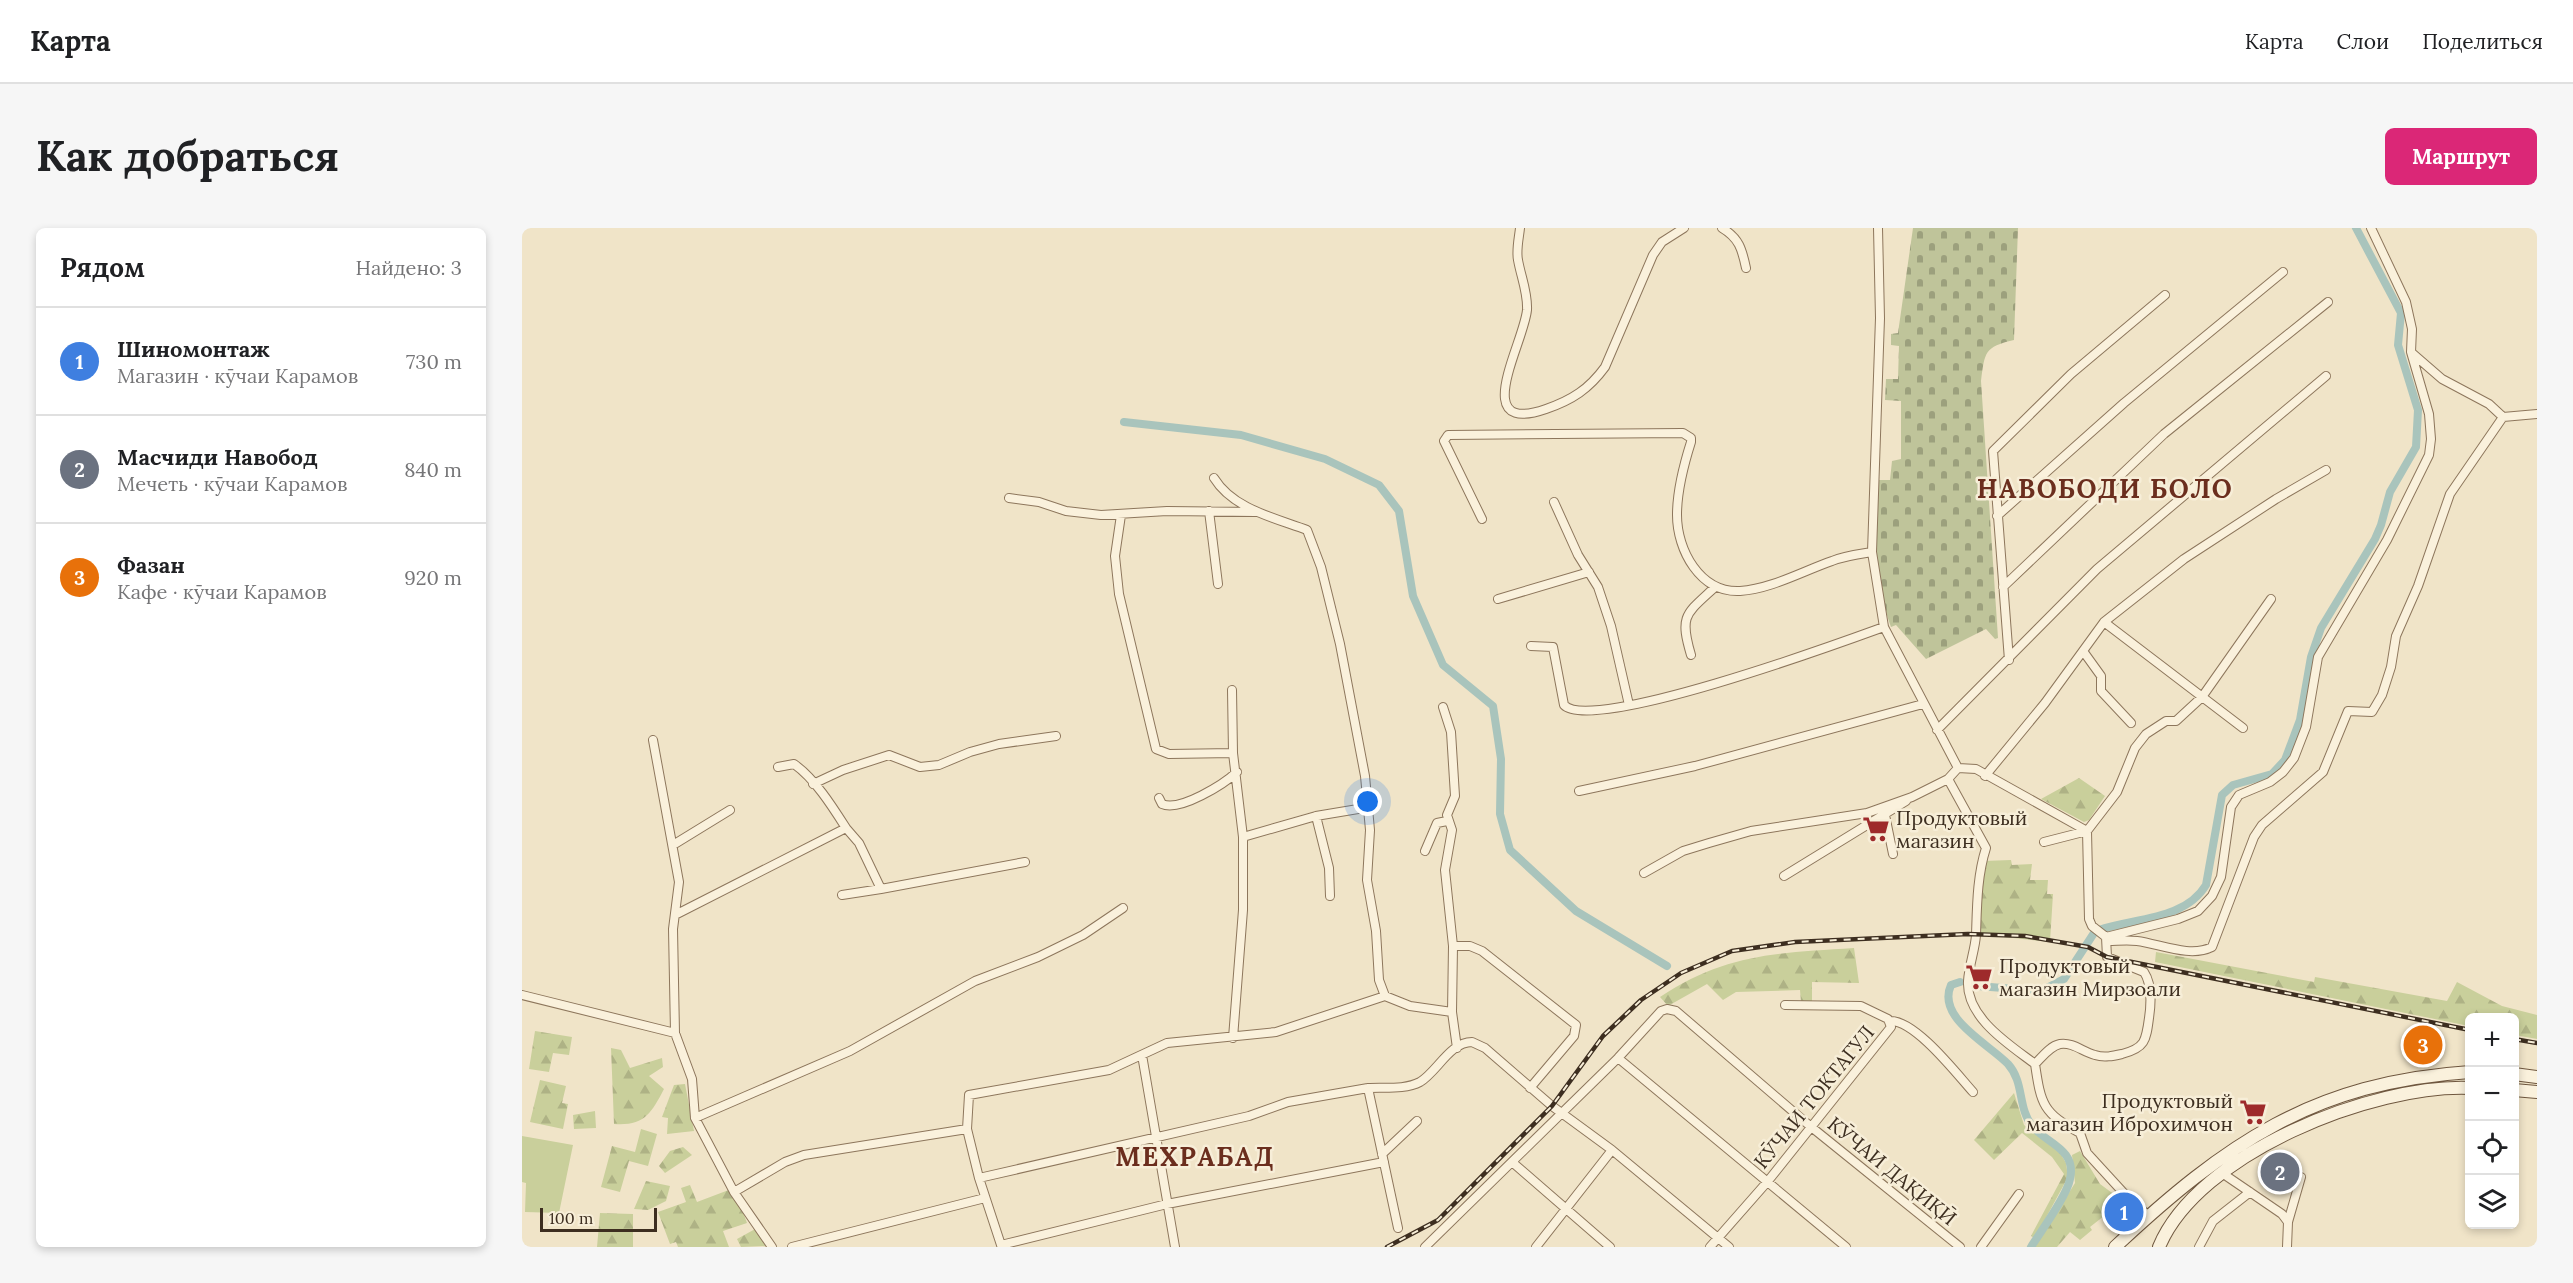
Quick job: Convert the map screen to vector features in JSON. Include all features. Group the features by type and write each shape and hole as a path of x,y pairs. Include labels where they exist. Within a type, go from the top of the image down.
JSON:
{"main road":[{"path":"2115,1247 2148,1215 2215,1161 2253,1136 2302,1110 2383,1084 2431,1075 2465,1072"},
{"path":"2519,1075 2537,1077"},
{"path":"2159,1247 2170,1223 2189,1201 2222,1173 2281,1136 2337,1112 2424,1091 2465,1088"},
{"path":"2519,1090 2537,1092"}],"street":[{"path":"1520,228 1517,257 1527,296 1527,310 1523,331 1503,389 1504,401 1510,409 1516,414 1528,415 1571,399 1595,382 1605,367 1653,255 1662,242 1684,228"},
{"path":"1722,228 1734,235 1742,248 1746,268"},
{"path":"1878,228 1880,318 1872,552 1884,627 1958,768"},
{"path":"2107,939 2178,919 2198,910 2212,896 2221,878 2231,807 2239,795 2270,782 2283,772 2294,758 2306,727 2318,657 2387,540 2429,455 2432,439 2429,414 2411,352 2412,329 2406,302 2370,228"},
{"path":"1997,516 2124,403 2283,272"},
{"path":"2009,660 1993,450 2071,374 2165,295"},
{"path":"2003,587 2164,434 2328,302"},
{"path":"2411,352 2442,379 2489,404 2504,417 2537,414"},
{"path":"1937,730 2097,569 2326,376"},
{"path":"2087,831 2089,919 2092,926 2107,939 2138,942 2157,948 2201,952 2212,948 2254,837 2262,825 2323,772 2348,711 2372,712 2378,705 2391,667 2396,636 2418,586 2450,494 2504,417"},
{"path":"1482,519 1444,441 1448,435 1683,434 1691,438 1691,442 1677,515 1680,537 1688,559 1701,577 1715,587 1739,591 1764,587 1835,559 1872,552"},
{"path":"1985,776 2045,703 2104,622 2184,559 2276,499 2326,470"},
{"path":"1214,478 1219,486 1256,512 1307,530 1314,546 1340,644 1370,807 1367,880 1376,931 1379,980 1385,996"},
{"path":"1009,498 1039,502 1066,511 1121,514 1256,512"},
{"path":"1554,502 1598,587 1611,626 1629,705"},
{"path":"1209,511 1218,584"},
{"path":"1121,514 1115,556 1119,594 1156,749 1169,754 1233,753"},
{"path":"1498,599 1589,572"},
{"path":"1691,655 1684,629 1685,617 1694,605 1715,587"},
{"path":"2044,842 2087,831 2117,792 2135,748 2146,734 2166,721 2176,721 2202,697 2271,599"},
{"path":"2104,622 2243,728"},
{"path":"1531,646 1553,647 1561,699 1568,709 1588,711 1678,696 1884,627"},
{"path":"2083,651 2101,676 2101,691 2132,723"},
{"path":"1232,690 1233,753 1238,772 1243,837 1243,910 1233,1038"},
{"path":"1579,791 1695,766 1923,704"},
{"path":"1443,707 1451,732 1455,796 1446,815 1452,833 1445,883 1453,946 1452,1012 1456,1048"},
{"path":"813,784 843,770 889,755 920,767 939,765 990,747 1056,736"},
{"path":"653,740 679,882 675,915 675,1033 692,1079 695,1118 734,1192 772,1247"},
{"path":"778,767 794,764 813,784 859,843 881,889"},
{"path":"1958,768 1976,769 2087,831"},
{"path":"1644,873 1683,851 1751,831 1867,813 1912,797 1948,779 1958,768"},
{"path":"1159,798 1162,804 1174,806 1221,786 1238,772"},
{"path":"1948,779 1986,848 1981,865 1976,938 1968,983 1974,1006 2000,1038 2035,1064 2039,1092 2047,1111 2061,1123 2080,1133 2087,1153 2131,1201 2148,1215"},
{"path":"1784,876 1912,797"},
{"path":"1243,837 1316,816 1370,807"},
{"path":"673,845 730,810"},
{"path":"1885,815 1893,854"},
{"path":"1316,816 1329,868 1330,896"},
{"path":"1425,851 1437,823 1447,821"},
{"path":"675,915 846,828"},
{"path":"842,895 1025,862"},
{"path":"695,1118 850,1051 975,981 1038,957 1083,935 1123,908"},
{"path":"2035,1064 2058,1044 2069,1044 2095,1056 2110,1057 2135,1052 2143,1044 2150,1007 2147,977 2144,972 2108,957 2107,939"},
{"path":"1453,946 1470,946 1482,951 1576,1025 1574,1036 1530,1088"},
{"path":"522,994 675,1033"},
{"path":"1417,1121 1383,1158 1167,1204 1001,1246 979,1178 967,1129 969,1095 1109,1070 1142,1055 1157,1045 1276,1032 1385,996 1410,1006 1452,1012"},
{"name":"КӮЧАИ ТОКТАГУЛ","path":"1710,1247 1768,1181 1891,1027 1890,1021 1867,1007 1785,1005"},
{"name":"КӮЧАИ ДАҚИҚӢ","path":"1618,1058 1664,1010 1676,1011 1810,1126 1960,1247"},
{"path":"1890,1021 1901,1022 1935,1050 1973,1092"},
{"path":"979,1178 1249,1116 1288,1102 1368,1088 1398,1087 1420,1082 1456,1048 1466,1042 1478,1043 1530,1088 1612,1149 1728,1247"},
{"path":"1142,1055 1175,1247"},
{"path":"1425,1247 1618,1058 1846,1247"},
{"path":"1368,1088 1398,1228"},
{"path":"734,1192 785,1162 804,1155 967,1129"},
{"path":"1536,1247 1612,1149"},
{"path":"1512,1162 1564,1210 1610,1247"},
{"path":"2222,1173 2282,1214 2288,1222"},
{"path":"2287,1247 2288,1222 2301,1177"},
{"path":"2199,1247 2213,1221 2250,1192"},
{"path":"1981,1247 2019,1194"},
{"path":"792,1247 985,1198"}],"green space":[{"path":"1913,228 2018,228 2014,340 1991,348 1985,357 1981,381 1998,638 1995,639 1986,629 1926,659 1896,625 1891,627 1881,589 1876,554 1877,480 1890,480 1892,461 1901,459 1901,401 1885,400 1886,379 1898,379 1899,346 1891,345 1891,334 1898,333"},
{"path":"2079,778 2105,796 2089,820 2084,822 2041,799"},
{"path":"2011,860 2012,865 2032,864 2030,880 2048,880 2047,894 2053,894 2050,942 1976,934 1983,861"},
{"path":"1854,948 1859,983 1812,982 1812,1002 1801,1002 1800,990 1736,992 1723,1000 1707,984 1668,1006 1660,997 1684,982 1730,963 1777,954"},
{"path":"2156,952 2314,982 2315,977 2447,1001 2457,982 2502,1006 2537,1015 2537,1039 2519,1036 2519,1013 2465,1013 2465,1025 2155,962"},
{"path":"535,1031 572,1037 569,1055 553,1053 549,1072 529,1069"},
{"path":"611,1048 621,1050 630,1068 662,1058 663,1067 649,1076 664,1089 650,1112 633,1123 614,1124"},
{"path":"540,1080 566,1086 562,1103 568,1104 563,1129 530,1122"},
{"path":"685,1084 694,1131 667,1134 668,1118 662,1117 674,1085"},
{"path":"2014,1093 2024,1125 2059,1151 2066,1163 2068,1177 2035,1238 2031,1236 2064,1174 2052,1157 2022,1133 1994,1160 1974,1140"},
{"path":"595,1111 596,1128 574,1129 573,1115"},
{"path":"641,1129 657,1134 648,1166 629,1161 620,1192 601,1187 612,1146 635,1152"},
{"path":"522,1136 573,1145 559,1213 525,1212 526,1183 522,1182"},
{"path":"683,1147 692,1155 665,1173 659,1166 670,1151"},
{"path":"2080,1151 2100,1184 2123,1201 2090,1227 2092,1230 2080,1240 2070,1232 2057,1247 2035,1247 2075,1183 2072,1155"},
{"path":"646,1181 670,1186 666,1201 648,1210 634,1209"},
{"path":"690,1185 697,1202 734,1188 747,1223 723,1231 729,1247 678,1247 676,1242 670,1244 658,1212 686,1202 681,1188"},
{"path":"600,1213 633,1214 633,1247 597,1247"},
{"path":"757,1228 767,1246 741,1247 737,1239"}],"waterway":[{"path":"2099,930 2172,911 2197,896 2206,885 2222,795 2233,785 2272,774 2285,760 2300,720 2311,657 2321,628 2375,539 2390,492 2416,447 2418,410 2398,345 2401,313 2356,228"},
{"path":"1124,422 1241,435 1325,459 1379,485 1399,511 1413,596 1443,665 1493,706 1501,759 1500,814 1510,850 1576,911 1667,966"},
{"path":"1978,986 2041,991 2064,979 2094,933"},
{"path":"1960,982 1951,985 1948,997 1957,1019 2008,1064 2017,1079 2028,1120 2069,1160 2071,1169 2068,1186 2031,1247"}],"railway":[{"path":"1387,1247 1438,1220 1552,1106 1603,1036 1641,1000 1681,973 1732,951 1795,942 1968,934 2025,936 2088,947 2107,957 2465,1029"},
{"path":"2519,1040 2537,1043"}],"place":[{"name":"Продуктовый магазин","path":"1876,829"},
{"name":"Продуктовый магазин Мирзоали","path":"1979,977"},
{"name":"Фазан","path":"2423,1045"},
{"name":"Продуктовый магазин Иброхимчон","path":"2253,1112"},
{"name":"Масчиди Навобод","path":"2280,1172"},
{"name":"Шиномонтаж","path":"2124,1212"}],"district":[{"name":"НАВОБОДИ БОЛО","path":"2105,489"},
{"name":"МЕХРАБАД","path":"1195,1157"}]}
